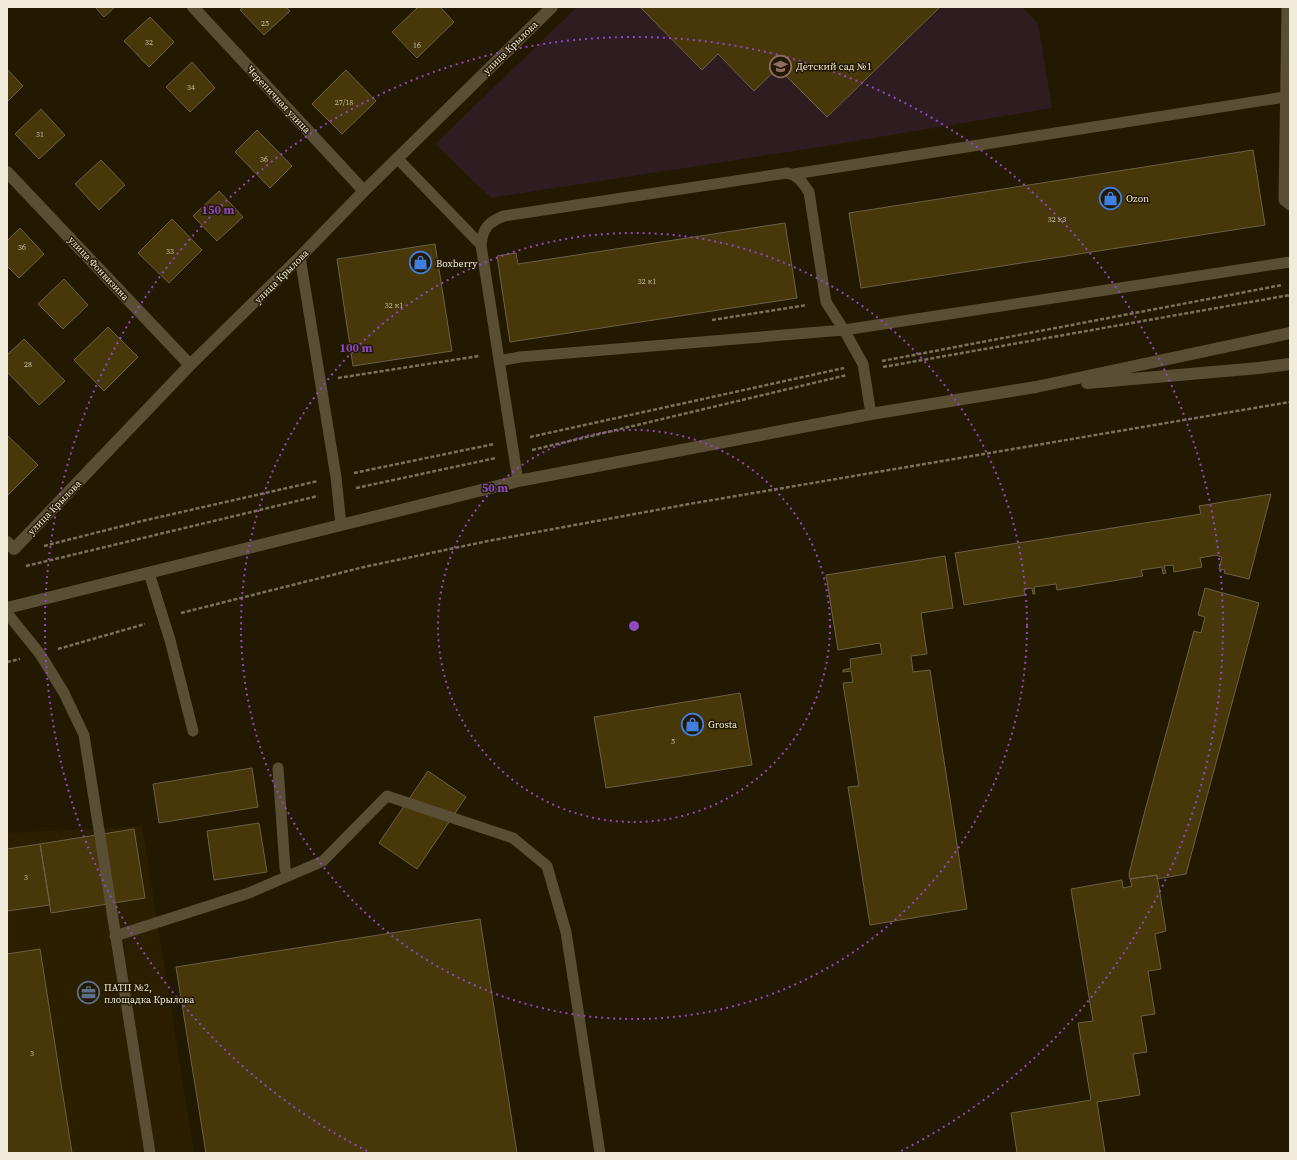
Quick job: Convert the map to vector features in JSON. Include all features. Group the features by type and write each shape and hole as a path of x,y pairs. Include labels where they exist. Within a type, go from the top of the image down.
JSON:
{"street":[{"name":"Черепичная улица","path":"193,7 364,191"},
{"name":"улица Крылова","path":"9,547 300,257 364,191 552,7"},
{"name":"улица Фонвизина","path":"7,172 190,365"},
{"path":"7,608 518,482 871,414 1036,388 1290,333"},
{"path":"1036,388 1290,364"}],"lane":[{"path":"1287,7 1284,200 1290,205"},
{"path":"794,174 1285,97"},
{"path":"398,158 481,245"},
{"path":"518,482 481,245 483,234 487,226 494,220 504,216 787,172 794,174 800,179 809,192 826,302 844,330 863,368 871,414"},
{"path":"300,257 336,477 341,525"},
{"path":"499,361 844,330 1290,262"},
{"path":"149,573 163,618 193,731"},
{"path":"7,613 40,654 64,693 84,735 150,1153"},
{"path":"278,768 287,876"},
{"path":"115,936 249,893 323,861 387,796 513,838 547,866 566,932 600,1153"}],"path":[{"path":"37,548 142,521 336,477 863,368 1282,285"},
{"path":"22,566 338,492 513,454 863,368 1290,295"},
{"path":"7,662 40,654 163,618 364,566 488,541 689,504 1290,402"}],"shaded area":[{"name":"Детский сад №1","path":"577,7 1022,7 1038,24 1052,108 814,148 491,198 435,144"},
{"name":"ПАТП №2, площадка Крылова","path":"142,826 194,1153 7,1153 7,833"}],"building":[{"path":"95,7 115,7 104,17"},
{"path":"243,7 286,7 290,11 264,35 240,10"},
{"path":"418,7 440,7 454,22 417,58 392,32"},
{"path":"640,7 940,7 827,117 778,68 754,91 718,54 702,70"},
{"path":"150,17 174,42 149,67 124,41"},
{"path":"192,62 215,88 190,112 166,87"},
{"path":"7,69 23,86 7,102"},
{"path":"346,70 376,101 342,134 312,104"},
{"path":"41,109 65,135 39,159 15,134"},
{"path":"257,130 292,166 270,188 235,152"},
{"path":"1253,150 1265,225 861,288 849,213"},
{"path":"101,160 125,185 99,210 75,184"},
{"path":"219,191 243,217 217,241 193,216"},
{"path":"172,219 202,250 169,283 138,253"},
{"path":"785,223 797,298 510,342 497,256 516,253 518,264"},
{"path":"20,228 44,254 19,278 7,266 7,241"},
{"path":"435,244 452,351 353,366 337,259"},
{"path":"64,279 88,305 63,329 38,304"},
{"path":"108,327 138,357 104,391 74,360"},
{"path":"24,339 65,381 39,405 7,372 7,355"},
{"path":"7,435 38,465 7,496"},
{"path":"1271,494 1249,579 1224,573 1225,570 1219,569 1222,557 1216,555 1200,558 1202,567 1174,572 1173,565 1164,566 1166,573 1163,574 1162,567 1141,570 1143,576 1057,590 1056,584 1034,587 1035,594 1033,594 1032,588 1024,589 1025,595 964,605 955,553 1201,514 1199,506"},
{"path":"945,556 953,608 921,613 927,654 911,656 913,672 930,670 967,909 870,925 848,787 859,786 843,683 853,682 851,671 843,672 843,670 851,668 850,659 882,654 880,643 838,650 826,575"},
{"path":"1205,588 1259,603 1186,874 1157,879 1157,875 1130,879 1129,874 1143,818 1194,631 1201,633 1205,617 1198,615"},
{"path":"740,693 752,765 606,788 594,717"},
{"path":"252,768 258,807 159,823 153,784"},
{"path":"428,771 466,797 417,869 379,843"},
{"path":"259,823 267,872 214,880 207,831"},
{"path":"134,829 145,898 51,913 40,844"},
{"path":"40,844 50,905 7,911 7,849"},
{"path":"1157,875 1166,931 1155,934 1161,969 1148,971 1155,1014 1141,1016 1147,1052 1133,1054 1140,1095 1097,1102 1105,1153 1017,1153 1011,1113 1091,1100 1078,1023 1093,1021 1071,889 1122,880 1123,888 1132,886 1130,879"},
{"path":"480,919 517,1153 206,1153 176,967"},
{"path":"40,949 72,1153 7,1153 7,954"}],"place":[{"name":"Детский сад №1","path":"781,66"},
{"name":"Ozon","path":"1111,198"},
{"name":"Boxberry","path":"420,263"},
{"name":"Grosta","path":"692,724"},
{"name":"ПАТП №2, площадка Крылова","path":"88,993"}]}
